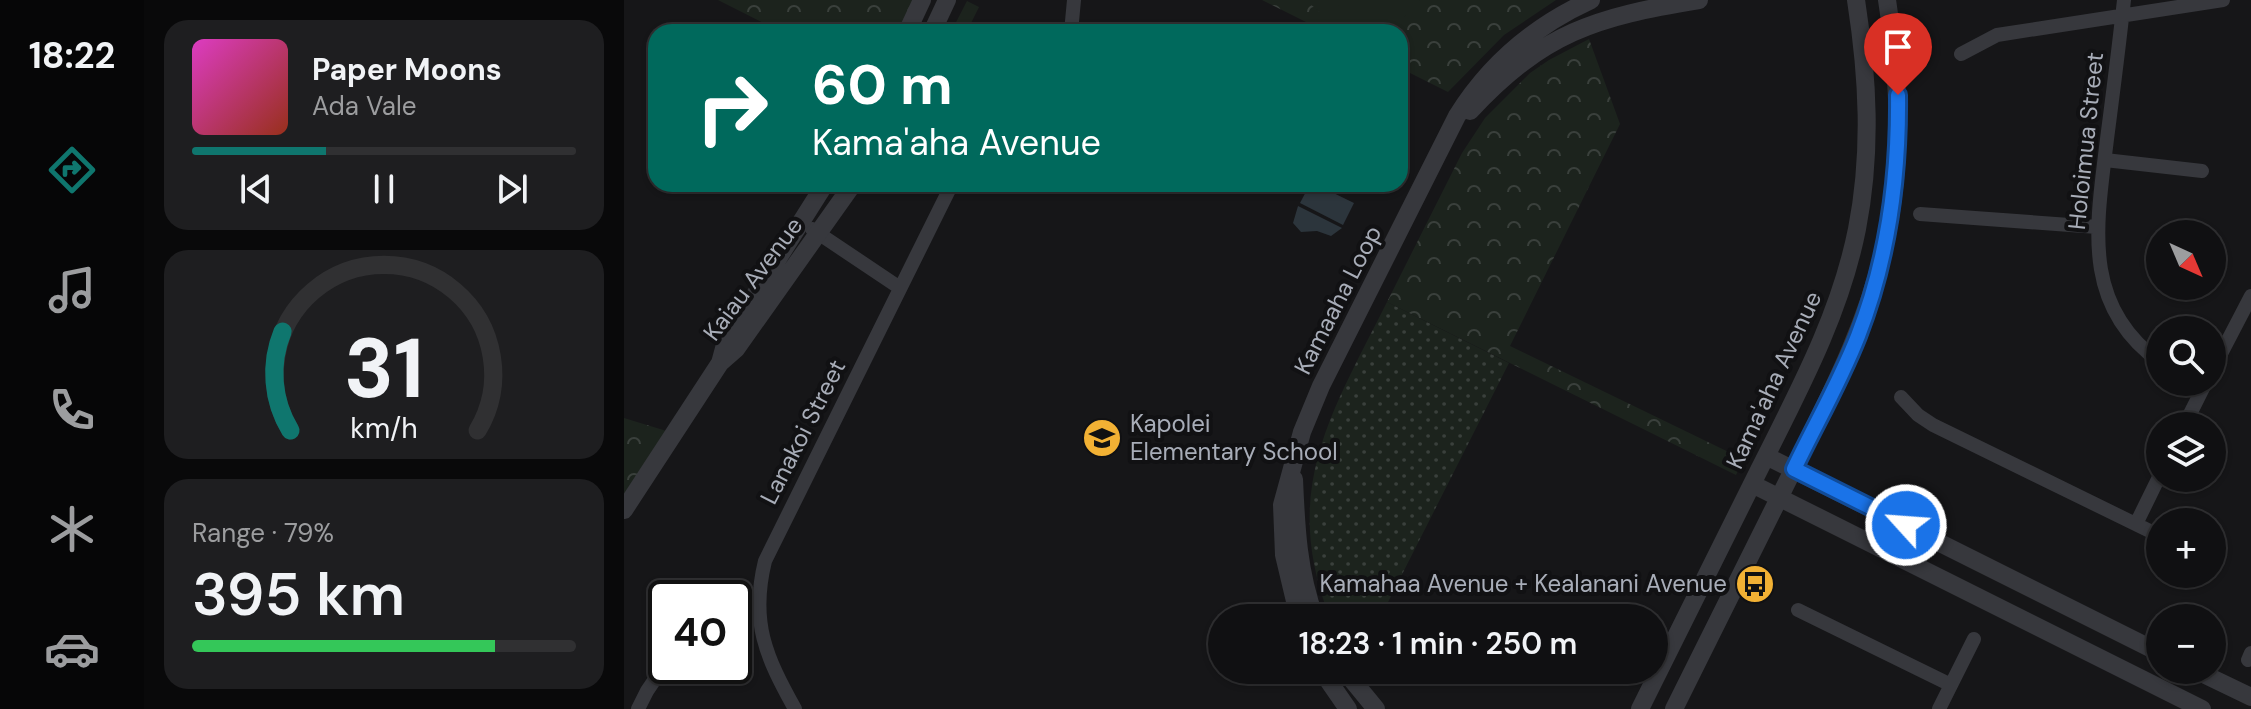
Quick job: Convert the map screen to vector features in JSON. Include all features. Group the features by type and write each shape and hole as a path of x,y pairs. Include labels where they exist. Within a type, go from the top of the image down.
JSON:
{"street":[{"path":"911,24 922,0"},
{"path":"936,24 947,0"},
{"path":"1072,24 1074,0"},
{"name":"Kamaaha Loop","path":"1295,604 1282,530 1282,505 1302,432 1321,386 1457,116 1479,82 1514,47 1554,19 1591,0"},
{"name":"Kamaaha Loop","path":"1453,127 1522,62 1562,36 1618,15 1699,0"},
{"name":"Kama'aha Avenue","path":"1640,709 1829,325 1857,229 1866,163 1866,64 1856,0"},
{"path":"1674,709 1858,336 1869,303 1887,235 1897,166 1896,60 1887,0"},
{"path":"1961,54 1997,35 2123,7 2223,0"},
{"name":"Holoimua Street","path":"2123,7 2097,227 2099,267 2111,301 2129,332 2146,348"},
{"path":"2105,160 2202,171"},
{"name":"Kaiau Avenue","path":"720,363 726,341 820,192"},
{"name":"Kaiau Avenue","path":"624,510 720,363 736,349 847,192"},
{"name":"Lanakoi Street","path":"795,709 766,653 759,616 761,577 771,546 948,192"},
{"path":"1920,214 2097,227"},
{"path":"801,222 900,288"},
{"path":"2226,344 2251,296"},
{"path":"1901,397 1933,425 2146,529"},
{"name":"Kamaaha Loop","path":"1295,456 1298,554 1311,604"},
{"path":"1766,456 2146,646"},
{"path":"1752,484 2202,709"},
{"path":"2136,524 2152,492"},
{"path":"1798,610 1951,685"},
{"path":"752,617 759,616"},
{"path":"1939,709 1974,639"},
{"path":"638,709 651,684"},
{"path":"1331,684 1348,709"},
{"path":"1355,684 1376,709"},
{"path":"2224,684 2251,697"}],"green space":[{"path":"718,0 925,0 913,24 765,24"},
{"path":"1262,0 1556,0 1504,35 1448,92 1408,72 1408,24 1310,24"},
{"path":"1306,0 1420,0 1398,24 1359,24 1339,5 1326,18"},
{"path":"967,1 979,7 970,24 955,24"},
{"path":"1589,39 1620,124 1510,346 1743,459 1736,475 1387,302 1462,153 1485,118 1530,73"},
{"path":"1387,302 1509,363 1387,604 1326,604 1316,572 1310,530 1311,491 1331,417"},
{"path":"624,418 673,433 624,507"}],"shaded area":[{"path":"1306,192 1331,192 1354,203 1343,225 1300,203"},
{"path":"1298,206 1342,228 1331,236 1317,231 1301,232 1293,223"}],"place":[{"name":"Kapolei Elementary School","path":"1102,438"},
{"name":"Kamahaa Avenue + Kealanani Avenue","path":"1755,584"}],"route":[{"path":"1898,95 1897,166 1879,270 1858,336 1794,469 1906,525"}]}
